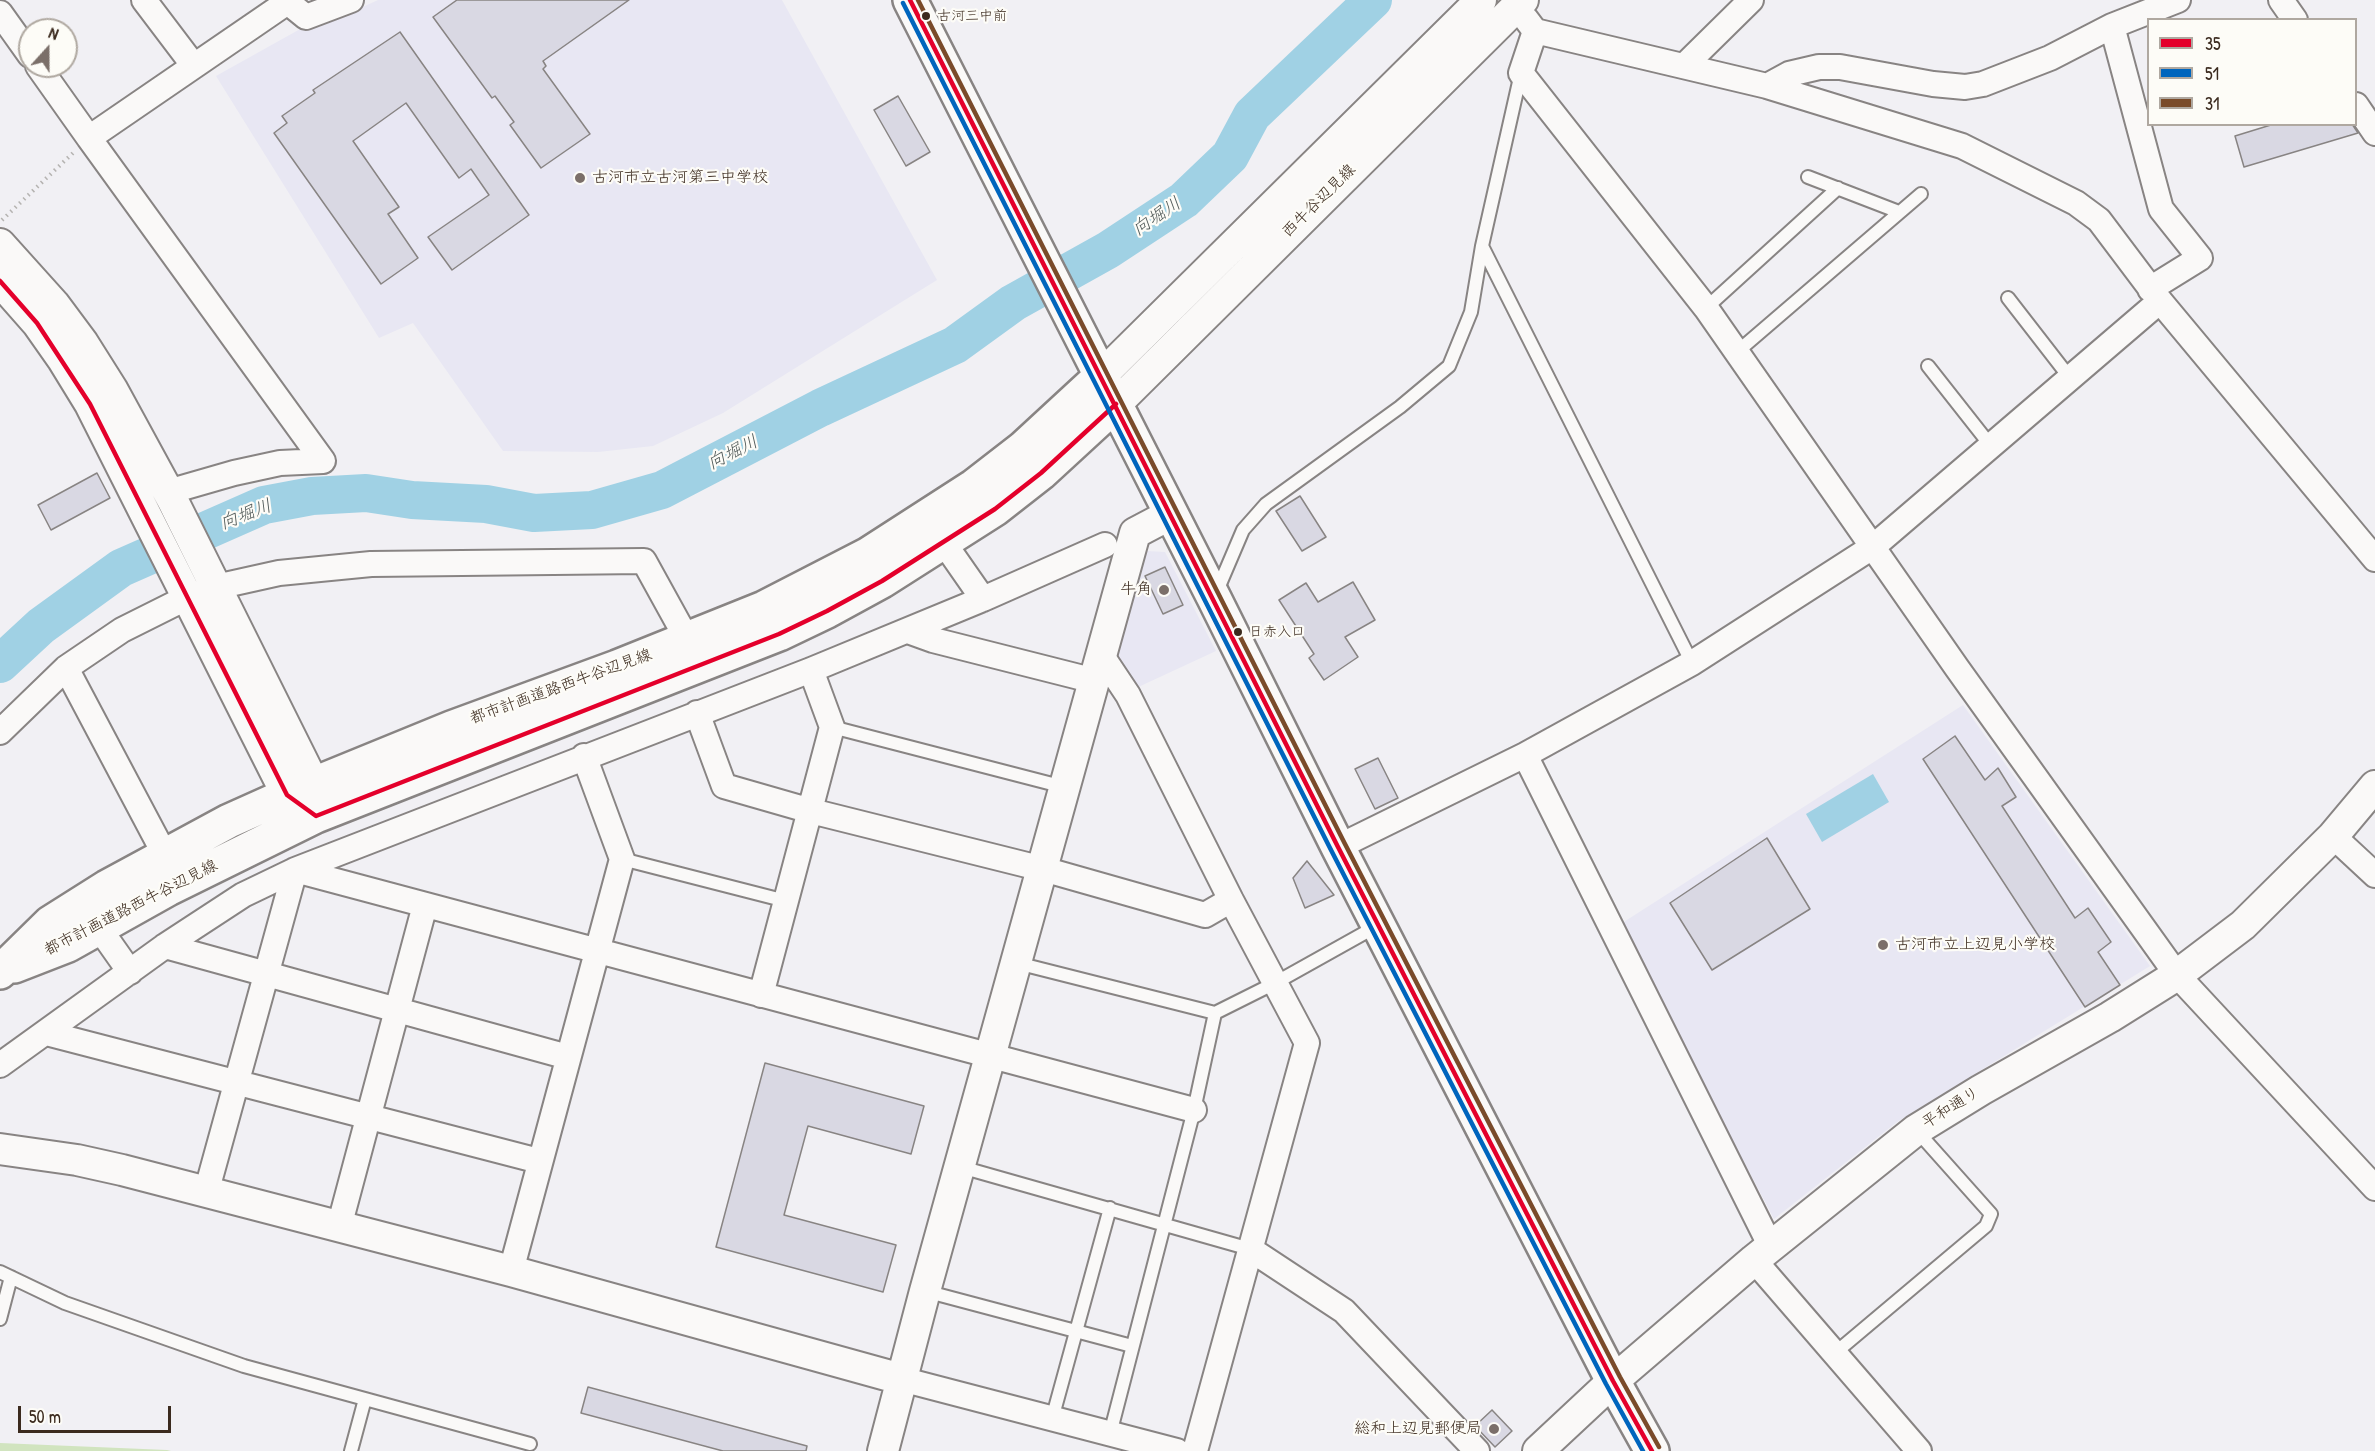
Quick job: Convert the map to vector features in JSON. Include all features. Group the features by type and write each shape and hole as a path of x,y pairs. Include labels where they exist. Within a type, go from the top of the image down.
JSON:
{"main road":[{"path":"910,0 1338,847 1613,1381 1652,1451"},
{"name":"都市計画道路西牛谷辺見線","path":"1,969 50,923 107,887 165,855 300,789 451,728 617,667 764,608 867,555 974,486 1023,448 1101,376"},
{"name":"都市計画道路西牛谷辺見線","path":"1,969 68,945 232,855 316,816 779,634 882,581 995,509 1041,473 1116,404"}],"street":[{"path":"144,0 194,66"},
{"path":"89,138 285,1 306,16 351,0"},
{"name":"西牛谷辺見線","path":"1101,376 1481,0"},
{"path":"1767,86 1789,74 1819,67 1840,67 1933,84 1965,87 1983,84 2022,69 2112,26 2178,0"},
{"path":"2281,0 2294,18"},
{"path":"1517,2 1535,31 1767,86 1962,147 2076,203 2099,220 2155,295 2375,559"},
{"name":"西牛谷辺見線","path":"1116,404 1517,2"},
{"path":"1684,66 1747,2"},
{"path":"0,13 18,38"},
{"path":"1338,847 1526,755 1692,663 1874,546 2070,378 2155,295 2200,258 2161,209 2112,26"},
{"path":"1535,31 1521,73 1706,308 1957,668 2177,975 2375,1188"},
{"path":"46,78 323,461 280,463 234,473 171,497"},
{"path":"2357,108 2375,133"},
{"path":"0,244 54,304 83,343 112,389 171,497 214,583 300,789"},
{"path":"0,281 37,322 90,404 186,593 316,816"},
{"path":"883,1451 959,1167 1135,533 1171,514"},
{"path":"944,543 983,599"},
{"path":"0,1065 165,946 243,895 295,870 584,756 811,670 908,631 1106,545"},
{"path":"0,732 66,668 122,630 186,593 214,583 279,573 336,566 644,561 687,639"},
{"path":"908,631 933,640 1099,668 1128,694 1231,900 1307,1043 1195,1451"},
{"path":"66,668 165,855"},
{"path":"761,994 832,727 811,670"},
{"path":"697,713 724,786 811,811 1043,869 1205,915 1231,900"},
{"path":"1526,755 1762,1254 1835,1353 1919,1451"},
{"path":"511,1271 622,859 584,756"},
{"name":"平和通り","path":"1538,1451 1613,1381 1762,1254 1916,1130 1980,1090 2110,1017 2177,975 2243,925 2333,836 2373,791"},
{"path":"2333,836 2375,875"},
{"path":"295,870 1194,1110"},
{"path":"206,1193 295,870"},
{"path":"339,1227 425,905"},
{"path":"99,928 130,972"},
{"path":"165,946 568,1057"},
{"path":"46,1032 539,1161"},
{"path":"0,1149 77,1160 511,1271 901,1379 1177,1451"},
{"path":"1250,1249 1344,1311 1477,1451"}],"lane":[{"path":"1214,598 1243,530 1266,504 1400,407 1449,366 1471,312 1482,246 1521,73"},
{"path":"1808,177 1899,212"},
{"path":"1706,308 1838,188"},
{"path":"1737,351 1921,194"},
{"path":"1482,246 1692,663"},
{"path":"2008,297 2070,378"},
{"path":"1928,366 1991,446"},
{"path":"832,727 1065,787"},
{"path":"622,859 786,901"},
{"path":"1017,963 1215,1013 1275,983 1378,925"},
{"path":"1110,1434 1194,1110 1215,1013"},
{"path":"1835,1353 1986,1226 1991,1214 1916,1130"},
{"path":"959,1167 1165,1223 1250,1249"},
{"path":"1052,1419 1110,1208"},
{"path":"0,1319 6,1275 65,1303 244,1366 530,1444"},
{"path":"925,1291 1132,1346"},
{"path":"351,1451 365,1399"}],"path":[{"path":"0,222 89,138"}],"shaded area":[{"name":"古河市立古河第三中学校","path":"378,0 782,0 937,280 723,413 653,446 598,452 503,451 413,323 379,338 216,76 302,28 319,27"},
{"path":"1147,551 1165,552 1216,651 1134,689 1113,650"},
{"name":"古河市立上辺見小学校","path":"1963,705 2150,966 1897,1122 1774,1219 1619,925"}],"green space":[{"path":"0,1443 167,1450 171,1451 0,1451"}],"water":[{"path":"1873,774 1889,802 1822,842 1806,814"}],"building":[{"path":"457,0 629,0 543,61 546,66 543,69 590,134 541,168 510,125 514,122 495,96 492,98 433,17"},
{"path":"400,32 529,215 452,270 428,237 489,195 471,169 459,178 406,103 353,141 399,207 388,214 418,258 381,284 274,133 287,123 282,116 315,93 313,90"},
{"path":"898,96 930,152 906,166 874,110"},
{"path":"2268,126 2353,126 2358,133 2244,167 2235,136"},
{"path":"97,473 110,498 51,530 38,505"},
{"path":"1300,496 1326,537 1302,551 1276,511"},
{"name":"牛角","path":"1165,567 1183,605 1163,614 1145,576"},
{"path":"1353,582 1375,620 1345,637 1358,657 1324,680 1309,658 1314,654 1279,600 1306,583 1318,602"},
{"path":"1955,736 1985,780 1998,768 2016,797 2002,806 2075,918 2088,908 2111,942 2098,952 2120,985 2085,1007 1923,759"},
{"path":"1378,758 1398,798 1375,809 1355,769"},
{"path":"1767,838 1810,909 1712,970 1670,903"},
{"path":"1307,861 1334,895 1305,908 1293,878"},
{"path":"765,1063 924,1106 911,1154 808,1126 784,1215 896,1245 883,1292 716,1247"},
{"path":"588,1387 807,1446 806,1451 723,1451 581,1413"},
{"path":"1492,1410 1512,1431 1495,1447 1475,1426"}],"waterway":[{"name":"向堀川","path":"0,664 41,626 121,568 264,505 312,496 366,493 412,500 486,504 534,513 592,510 662,490 820,408 955,345 1013,303 1108,250 1184,200 1230,156 1252,115 1373,0"}],"transit line":[{"name":"35","path":"910,0 1338,847 1613,1381 1652,1451"},
{"name":"31","path":"918,0 1345,844 1620,1377 1659,1447"},
{"name":"51","path":"903,3 1331,850 1606,1384 1643,1451"},
{"name":"35","path":"0,281 37,323 90,404 287,795 316,816 779,634 827,611 882,581 995,509 1041,473 1116,404"}],"place":[{"name":"古河三中前","path":"926,16"},
{"name":"古河市立古河第三中学校","path":"580,178"},
{"name":"牛角","path":"1164,590"},
{"name":"日赤入口","path":"1238,632"},
{"name":"古河市立上辺見小学校","path":"1883,945"},
{"name":"総和上辺見郵便局","path":"1494,1429"}]}
